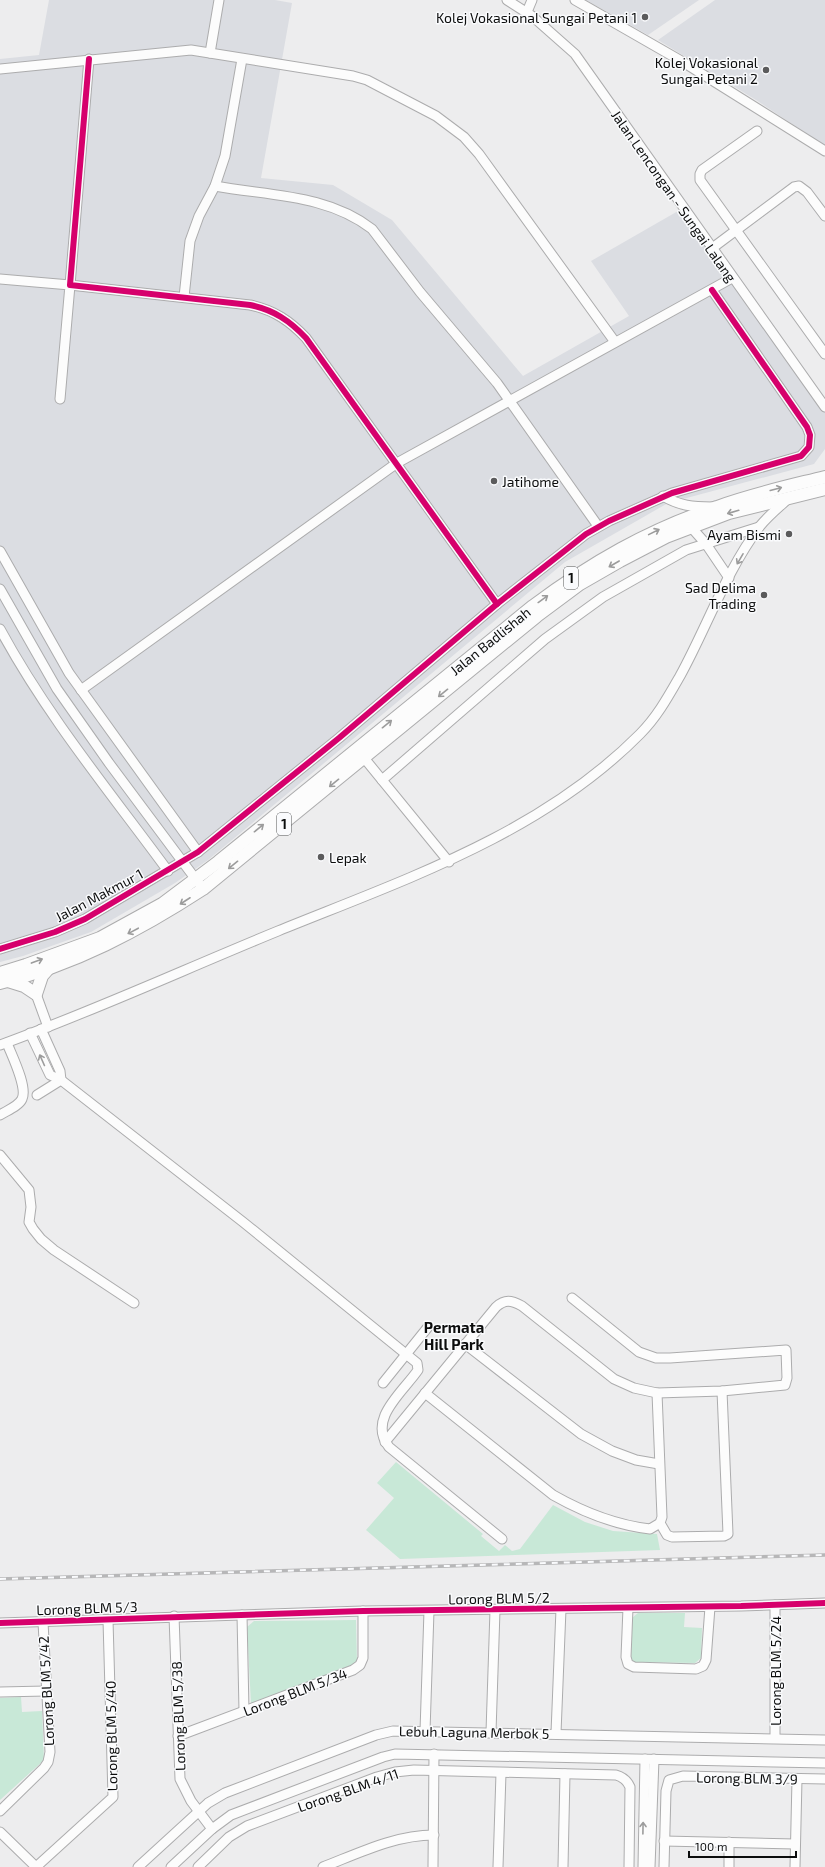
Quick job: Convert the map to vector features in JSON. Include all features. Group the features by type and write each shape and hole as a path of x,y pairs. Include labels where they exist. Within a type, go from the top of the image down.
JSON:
{"main road":[{"name":"Jalan Badlishah","path":"199,884 360,753 533,606 576,575 654,532 718,506 822,477"},
{"name":"Jalan Badlishah","path":"360,753 580,584 620,561 691,527 729,513 825,489"},
{"name":"1","path":"2,979 49,968 104,946 167,912 199,884"},
{"name":"1","path":"2,979 26,965 100,938 199,884"},
{"path":"2,979 24,986 36,994 42,976 49,968"}],"street":[{"path":"210,53 219,0"},
{"name":"Jalan Lencongan - Sungai Lalang","path":"508,0 527,12 563,42 574,54 711,249 825,407"},
{"path":"527,12 532,0"},
{"path":"575,0 683,62 825,151"},
{"path":"0,69 191,50 242,60 346,75 367,80 448,123 479,154 614,342"},
{"path":"60,399 89,59"},
{"path":"184,297 190,241 199,216 215,186 225,156 242,60"},
{"path":"757,131 702,170 700,180 825,354"},
{"path":"215,186 312,200 332,207 363,222 381,239 404,271 480,361 598,526"},
{"path":"711,249 794,186 799,186 808,192 825,216"},
{"path":"81,690 397,463 732,278"},
{"path":"0,279 184,297 265,308 288,320 306,338 497,604"},
{"name":"Jalan Makmur 1","path":"1,947 54,932 84,919 184,862 345,733 543,566 598,526 663,496 709,481 801,456 809,447 810,435 807,427 712,290"},
{"path":"663,496 676,504 692,507 718,506"},
{"path":"0,1115 21,1100 23,1095 20,1075 3,1044 421,875 490,842 556,802 604,766 642,732 657,714 695,648 729,578 759,527 790,497"},
{"path":"691,527 706,544 729,578"},
{"path":"382,780 575,616 643,573 680,553 759,527"},
{"path":"0,551 50,642 81,690 198,852"},
{"path":"0,589 57,689 109,763 199,884"},
{"path":"0,629 31,683 168,871"},
{"path":"360,753 449,862"},
{"path":"36,994 44,1028 60,1071 61,1080"},
{"path":"30,1033 50,1075 61,1080 417,1363 418,1370 385,1414 382,1426 385,1442 389,1448 502,1539"},
{"path":"37,1095 61,1080"},
{"path":"0,1155 29,1190 31,1207 29,1222 37,1234 54,1250 134,1302"},
{"path":"385,1442 496,1307 502,1302 508,1300 522,1306 614,1379 634,1388 658,1393 722,1391 785,1385 787,1378 786,1350 656,1358 640,1352 572,1298"},
{"path":"383,1383 428,1327"},
{"path":"465,1344 581,1434 612,1451 636,1460 659,1464"},
{"path":"658,1393 660,1522 667,1535 672,1537 724,1536 728,1534 722,1391"},
{"path":"425,1393 527,1476 553,1495 572,1506 607,1520 630,1526 650,1529 660,1522"},
{"name":"Lorong BLM 5/2","path":"174,1616 710,1607 825,1603"},
{"name":"Lorong BLM 5/24","path":"775,1605 775,1738"},
{"path":"628,1608 626,1657 628,1664 634,1667 696,1669 703,1666 706,1660 710,1607"},
{"path":"556,1733 561,1609"},
{"path":"491,1732 495,1610"},
{"path":"425,1731 429,1611"},
{"name":"Lorong BLM 5/34","path":"178,1736 353,1670 360,1665 363,1658 364,1612"},
{"path":"242,1615 244,1711"},
{"name":"Lorong BLM 5/3","path":"0,1623 108,1620 174,1616"},
{"name":"Lorong BLM 5/38","path":"174,1616 181,1783 199,1812 212,1829"},
{"name":"Lorong BLM 5/40","path":"36,1867 113,1797 108,1620"},
{"name":"Lorong BLM 5/42","path":"0,1811 44,1768 48,1762 50,1752 43,1622"},
{"path":"0,1692 46,1690"},
{"name":"Lebuh Laguna Merbok 5","path":"138,1867 199,1812 225,1793 376,1735 393,1731 556,1733 825,1740"},
{"name":"Lebuh Laguna Merbok 5","path":"171,1867 212,1829 231,1815 383,1756 408,1753 825,1763"},
{"path":"432,1867 434,1835 434,1754"},
{"path":"643,1867 649,1759"},
{"path":"649,1759 650,1867"},
{"name":"Lorong BLM 4/11","path":"198,1867 229,1837 247,1826 389,1773 414,1770 616,1775 625,1779 628,1783 631,1795 629,1867"},
{"path":"498,1867 501,1773"},
{"path":"563,1867 565,1774"},
{"name":"Lorong BLM 3/9","path":"664,1841 666,1791 670,1780 683,1776 825,1779"},
{"path":"795,1867 797,1779"},
{"path":"0,1832 36,1867"},
{"path":"323,1867 397,1839 434,1835"},
{"path":"664,1867 664,1841 795,1844"},
{"path":"729,1842 729,1867"}],"shaded area":[{"path":"49,0 275,0 292,3 261,178 333,185 392,220 523,376 629,316 591,261 685,207 825,408 825,449 814,464 668,503 565,562 208,860 175,883 91,932 23,956 0,962 0,59 39,55"},
{"name":"Kolej Vokasional Sungai Petani 1","path":"586,0 699,0 648,35"},
{"name":"Kolej Vokasional Sungai Petani 2","path":"715,0 825,0 825,146 756,100 658,40"}],"green space":[{"path":"396,1462 483,1534 481,1536 499,1551 505,1545 512,1551 520,1549 553,1505 585,1522 613,1531 657,1534 660,1550 400,1559 366,1530 394,1498 377,1483"},
{"path":"638,1613 685,1613 684,1627 702,1628 701,1658 695,1663 631,1662 632,1618"},
{"path":"356,1620 357,1663 251,1704 247,1627 254,1621"},
{"path":"21,1697 22,1712 42,1711 44,1760 0,1800 0,1698"}],"railway":[{"path":"0,1579 825,1555"}],"cycle path":[{"path":"89,59 70,285 250,305 267,310 288,321 306,338 497,604"},
{"path":"0,949 55,932 85,919 198,852 339,738 497,604 586,534 609,521 672,493 801,456 809,447 810,435 807,427 712,290"},
{"path":"0,1623 363,1611 741,1606 825,1603"}],"place":[{"name":"Kolej Vokasional Sungai Petani 1","path":"645,17"},
{"name":"Kolej Vokasional Sungai Petani 2","path":"766,70"},
{"name":"Jatihome","path":"494,481"},
{"name":"Ayam Bismi","path":"789,534"},
{"name":"Sad Delima Trading","path":"764,595"},
{"name":"Lepak","path":"321,857"}],"district":[{"name":"Permata Hill Park","path":"454,1336"}]}
